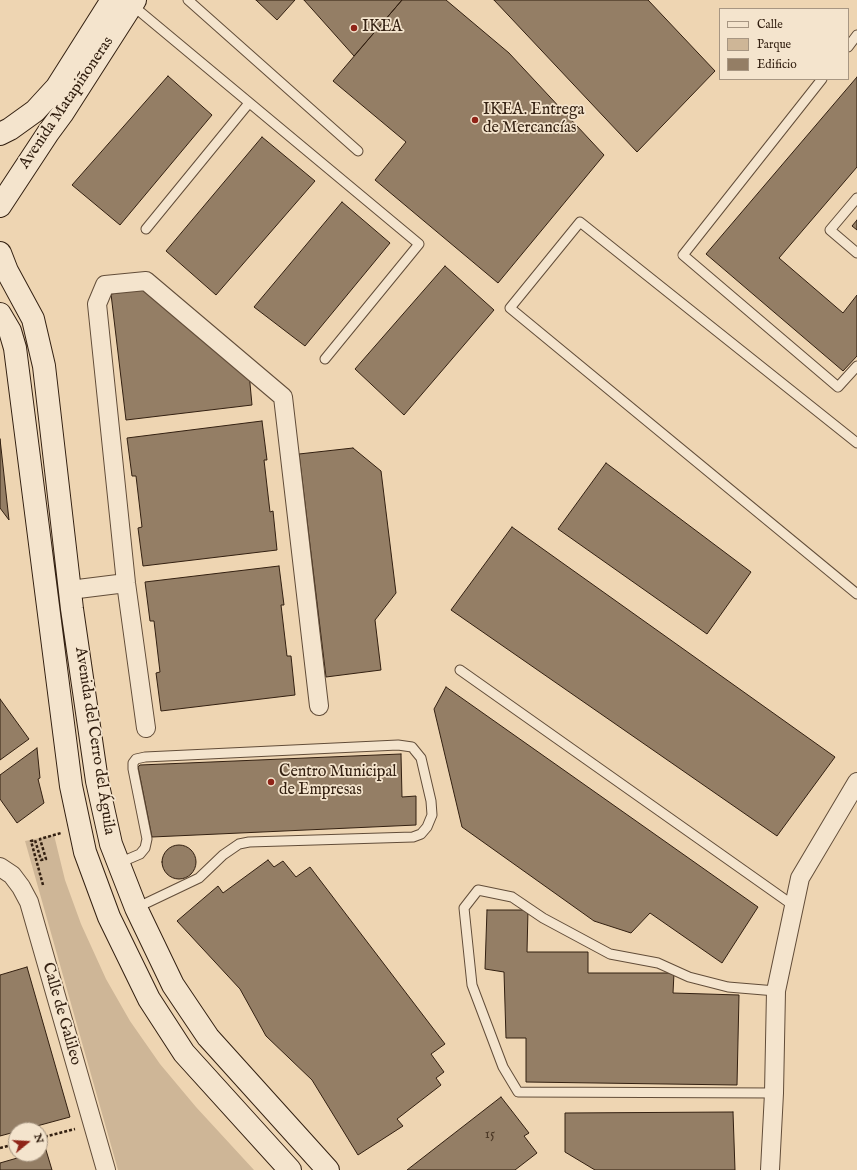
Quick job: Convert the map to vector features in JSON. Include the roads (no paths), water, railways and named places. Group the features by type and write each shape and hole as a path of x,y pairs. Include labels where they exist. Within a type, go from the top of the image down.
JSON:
{"main road":[{"name":"Avenida Matapiñoneras","path":"0,134 10,129 35,111 58,88 126,2"},
{"name":"Avenida Matapiñoneras","path":"0,206 62,114 126,2"},
{"name":"Avenida del Cerro del Águila","path":"0,253 7,272 33,319 44,366 70,590 97,781 111,844 118,864 136,908 173,985 208,1037 328,1170"},
{"name":"Avenida del Cerro del Águila","path":"0,314 10,330 15,348 70,786 85,852 109,917 149,999 180,1047 290,1170"}],"street":[{"path":"146,728 126,583 97,304 105,285 146,281 284,397 319,706"},
{"path":"70,590 126,583"},
{"path":"770,1170 774,1093 776,991 800,878 857,782"},
{"name":"Calle de Galileo","path":"0,868 12,875 21,887 29,902 106,1170"}],"lane":[{"path":"188,0 358,151"},
{"path":"126,2 419,244 325,359"},
{"path":"849,46 857,35"},
{"path":"821,80 683,255 838,387 857,366"},
{"path":"146,229 249,103"},
{"path":"857,198 830,230 857,253"},
{"path":"857,443 580,222 510,308 857,594"},
{"path":"460,670 794,906"},
{"path":"118,864 140,854 145,848 147,839 133,769 133,763 144,757 398,745 412,747 421,758 431,801 432,815 428,828 421,834 413,837 244,843 232,848 199,878 136,908"},
{"path":"774,1093 518,1092 503,1067 472,985 464,908 478,890 512,897 543,918 610,954 658,963 689,977 728,987 776,991"}],"place":[{"name":"IKEA","path":"354,28"},
{"name":"IKEA. Entrega de Mercancías","path":"475,120"},
{"name":"Centro Municipal de Empresas","path":"271,782"}]}
